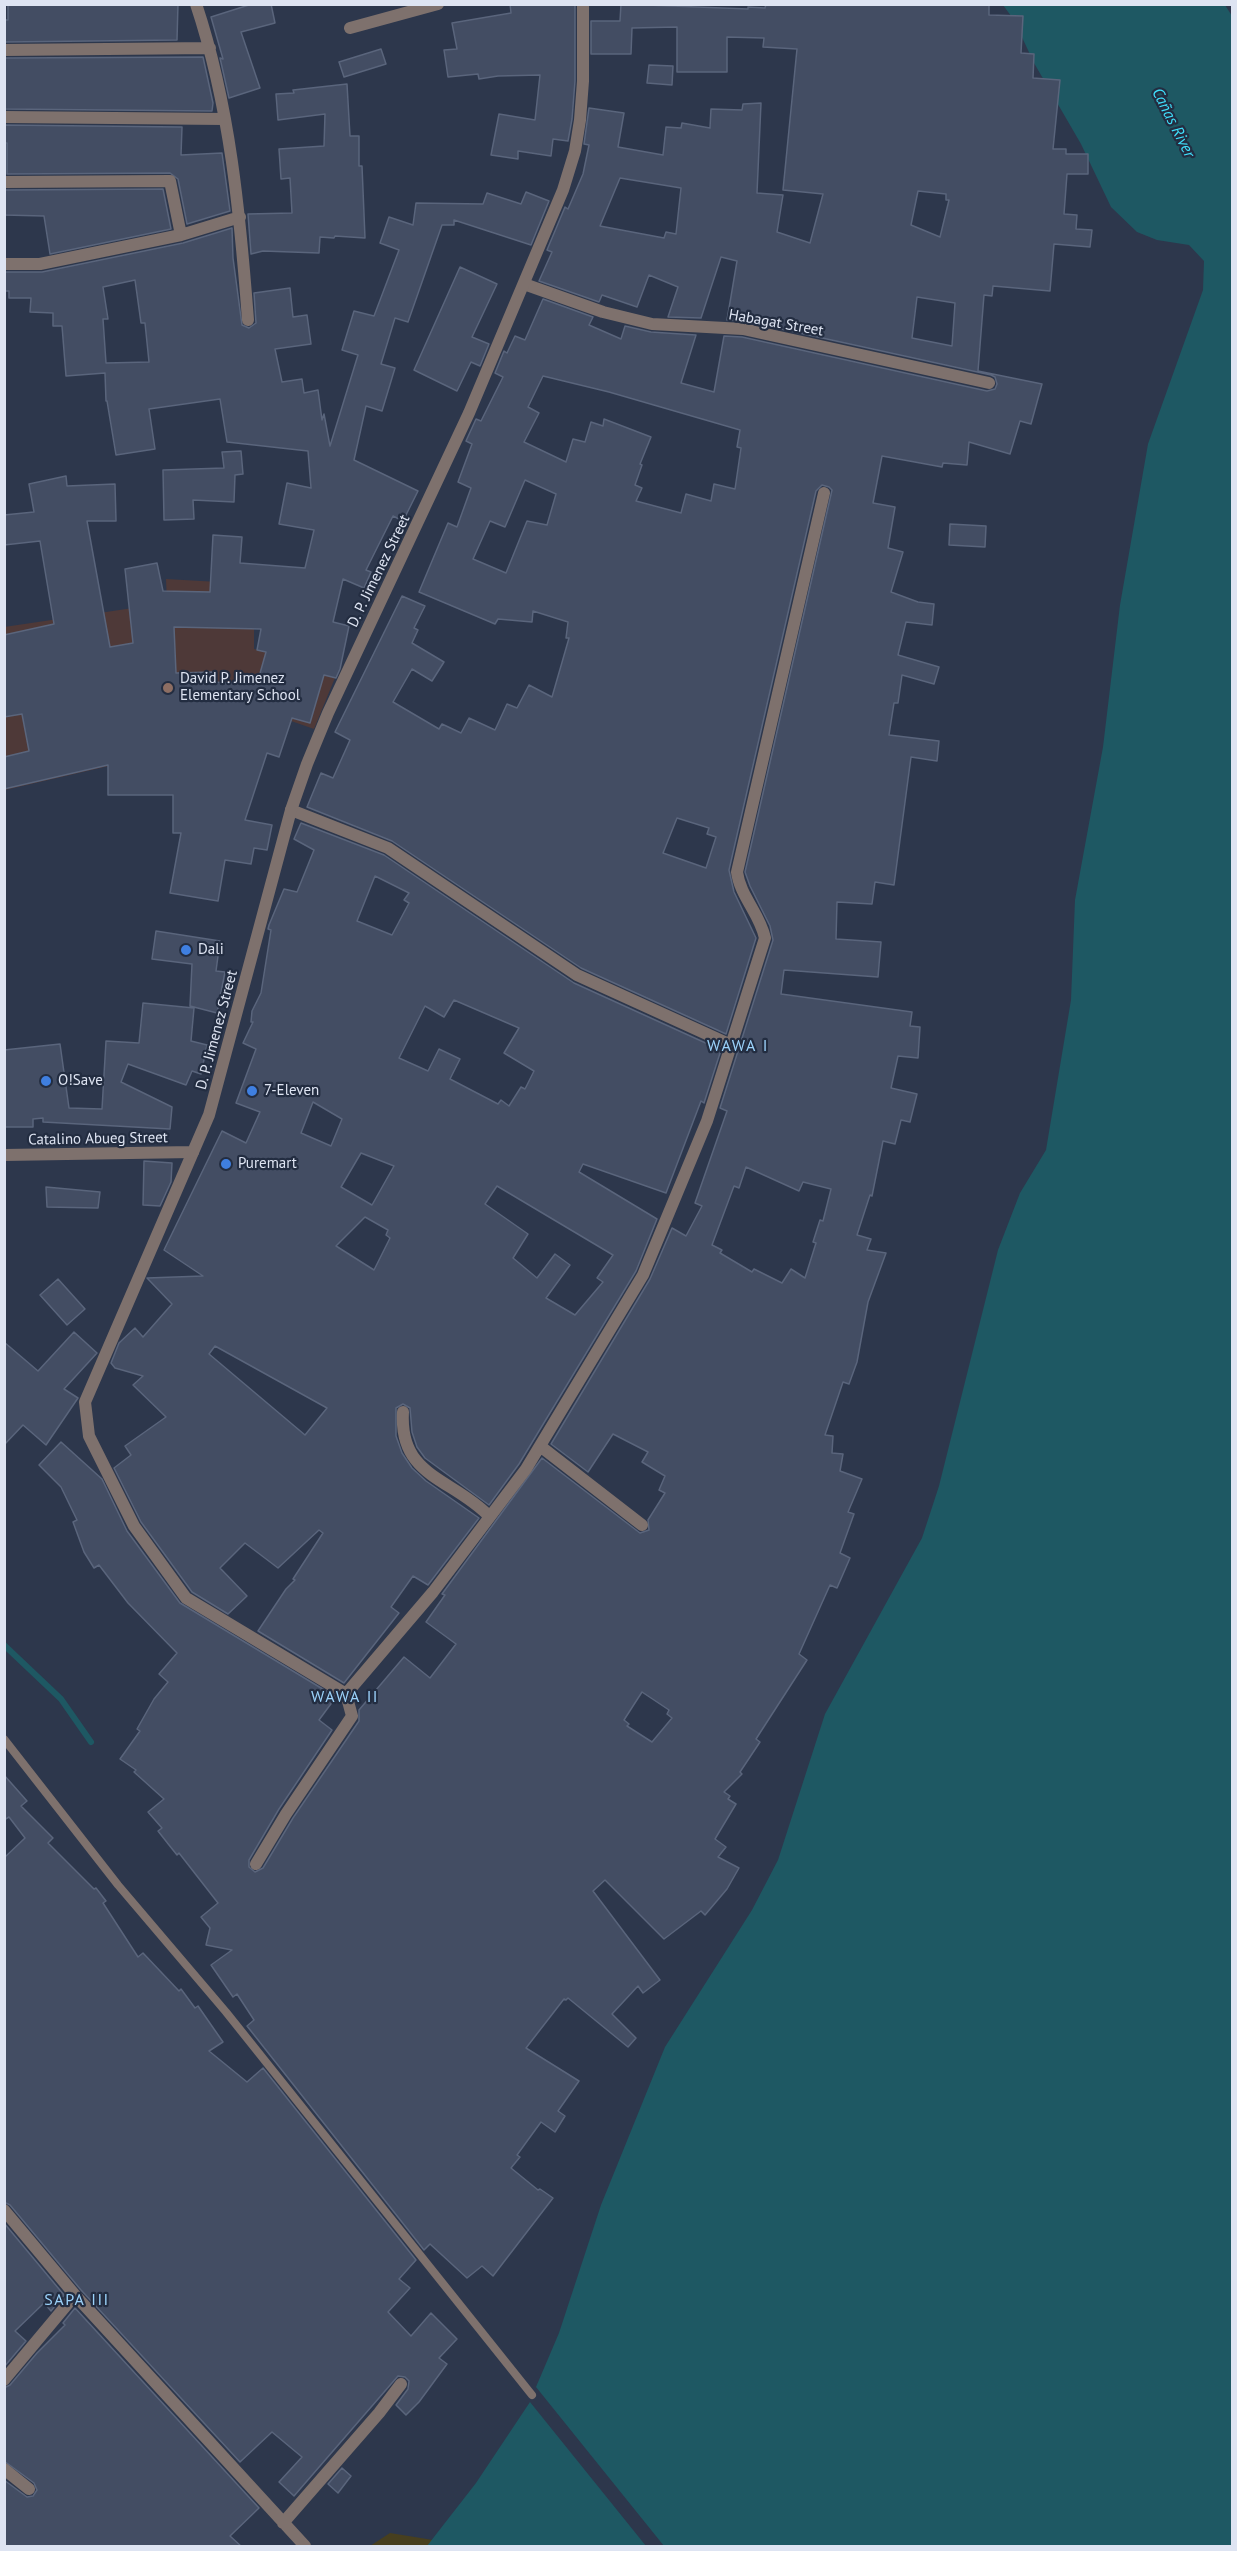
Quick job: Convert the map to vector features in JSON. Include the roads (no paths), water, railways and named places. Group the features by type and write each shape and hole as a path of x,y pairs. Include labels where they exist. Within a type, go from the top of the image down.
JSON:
{"street":[{"path":"196,4 210,48 224,119 240,217 248,320"},
{"path":"350,28 438,4"},
{"name":"D. P. Jimenez Street","path":"346,1694 186,1598 134,1526 89,1436 85,1401 209,1115 291,810 307,764 328,713 427,506 563,190 580,120 583,81 583,4"},
{"path":"4,50 210,48"},
{"path":"4,117 224,119"},
{"path":"4,182 170,181 181,235"},
{"path":"4,264 40,264 181,235 240,217"},
{"name":"Habagat Street","path":"524,284 603,312 652,324 743,329 989,383"},
{"path":"256,1864 286,1814 352,1716 346,1694 433,1592 526,1469 644,1275 707,1121 765,938 762,926 738,882 737,872 824,493"},
{"path":"291,810 388,848 577,975 731,1045"},
{"name":"Catalino Abueg Street","path":"4,1155 193,1152"},
{"path":"404,1412 404,1440 419,1465 474,1501 489,1516"},
{"path":"540,1446 642,1526"},
{"path":"4,2210 75,2295 305,2547"},
{"path":"4,2380 75,2295"},
{"path":"283,2523 379,2413 400,2384"},
{"path":"4,2469 29,2489"}],"lane":[{"path":"4,1739 118,1885 225,2012 532,2395"}],"water":[{"name":"Cañas River","path":"1003,5 1225,5 1232,16 1232,2546 664,2546 536,2387 559,2333 601,2205 665,2047 752,1910 778,1860 825,1714 922,1538 939,1486 998,1250 1020,1193 1046,1150 1071,1000 1075,900 1103,747 1120,605 1148,444 1203,290 1204,261 1189,245 1157,240 1137,232 1111,207 1081,144 1034,63 1014,20"},
{"path":"530,2402 646,2546 427,2546 476,2483"}],"waterway":[{"path":"4,1645 61,1699 91,1742"}],"place":[{"name":"David P. Jimenez Elementary School","path":"168,688"},
{"name":"Dali","path":"186,950"},
{"name":"O!Save","path":"46,1081"},
{"name":"7-Eleven","path":"252,1091"},
{"name":"Puremart","path":"226,1164"}],"district":[{"name":"WAWA I","path":"738,1046"},
{"name":"WAWA II","path":"345,1697"},
{"name":"SAPA III","path":"77,2300"}]}
